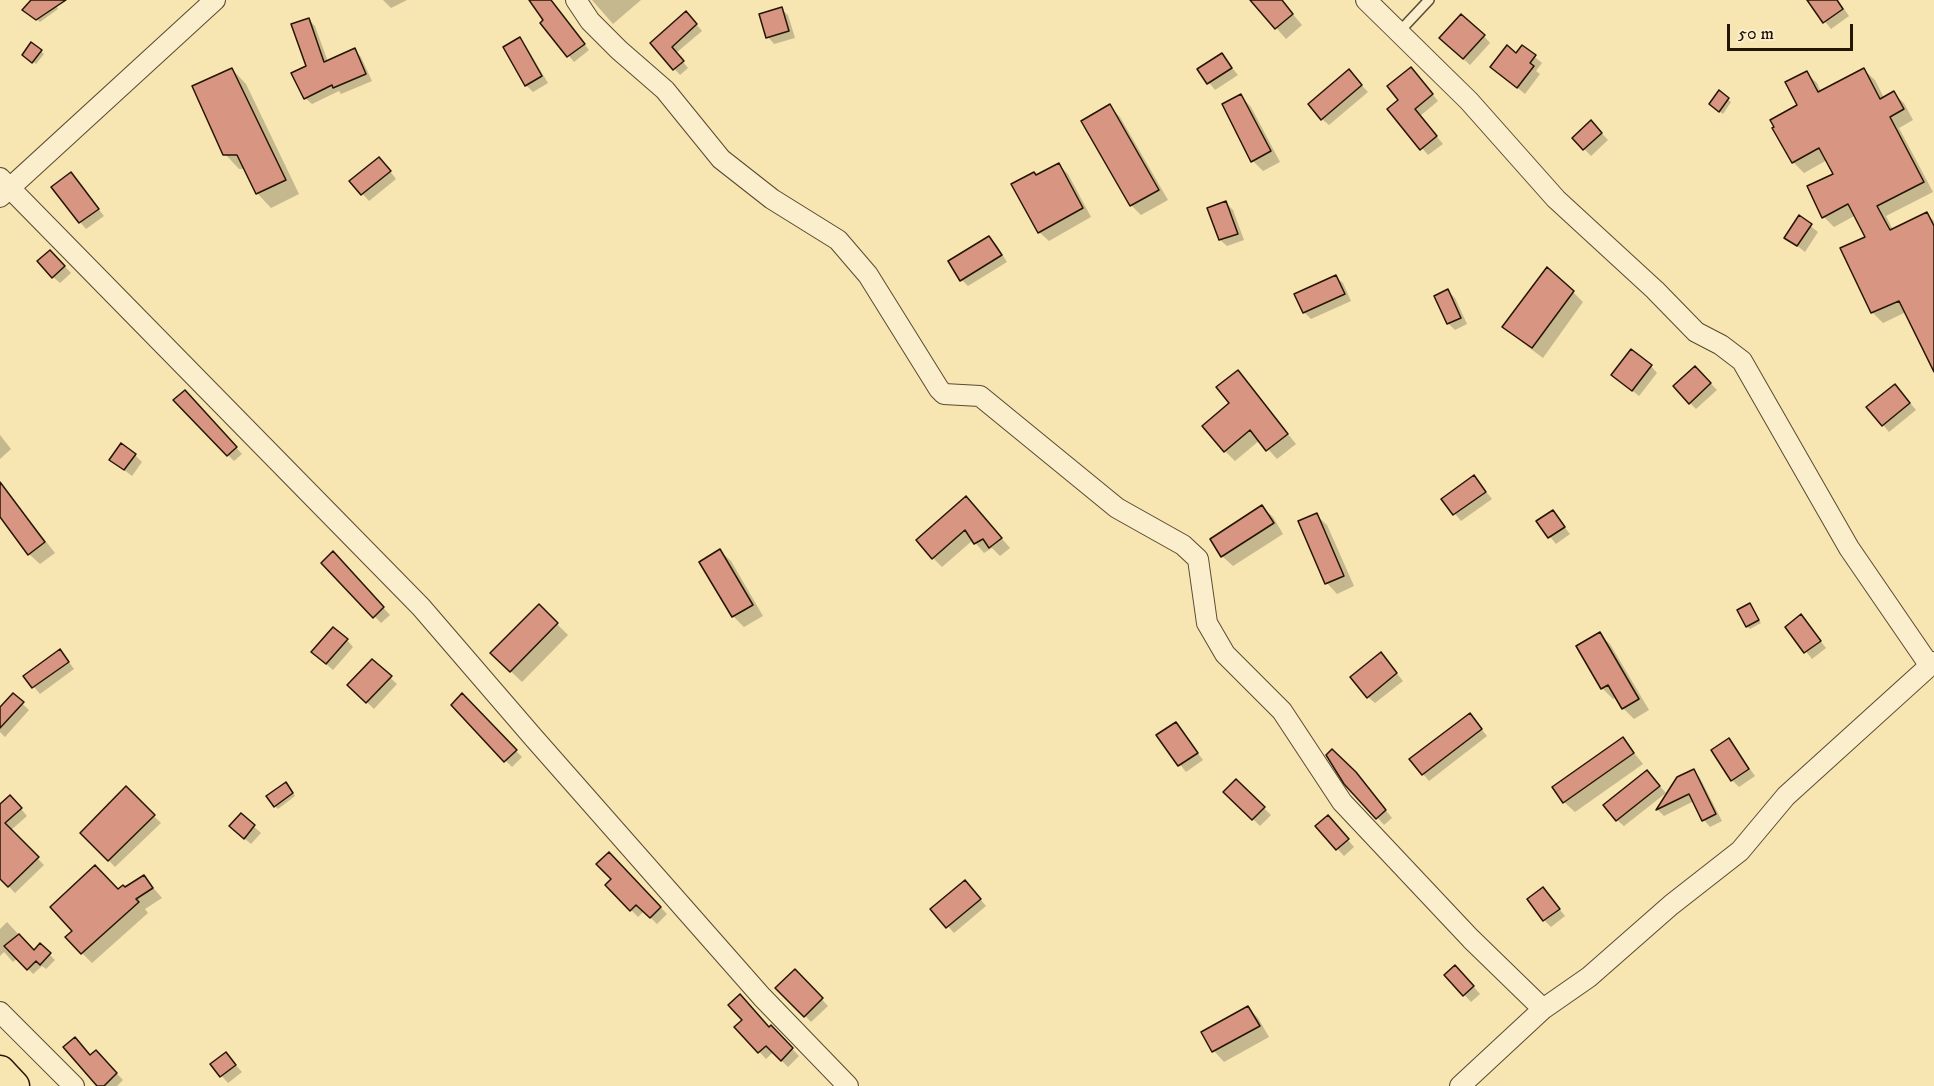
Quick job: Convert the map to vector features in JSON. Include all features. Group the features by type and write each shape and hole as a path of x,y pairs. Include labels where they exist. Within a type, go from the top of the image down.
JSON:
{"main road":[{"path":"0,1071 14,1086"}],"street":[{"path":"215,0 3,188 421,607 762,997 848,1086"},
{"path":"576,0 590,21 665,90 721,159 772,199 838,240 868,275 944,394 980,396 1117,508 1183,545 1198,559 1207,623 1225,654 1282,711 1342,802 1471,939 1543,1009"},
{"path":"1366,0 1469,100 1556,199 1655,290 1696,332 1721,345 1742,361 1850,548 1932,664 1786,796 1740,851 1671,905 1605,964 1543,1009 1460,1086"},
{"path":"0,1012 74,1086"}],"lane":[{"path":"1399,32 1429,0"}],"building":[{"path":"31,0 66,0 36,20 22,10"},
{"path":"529,0 551,0 585,44 567,57 540,23 543,20"},
{"path":"1250,0 1282,0 1293,14 1275,29"},
{"path":"1807,0 1837,0 1843,9 1823,23"},
{"path":"782,7 789,31 766,38 759,14"},
{"path":"686,11 697,24 672,47 684,61 673,70 650,43"},
{"path":"1461,14 1485,35 1463,59 1439,38"},
{"path":"309,18 324,62 355,48 366,74 333,88 332,85 304,99 291,73 306,66 291,24"},
{"path":"520,37 542,76 525,86 503,47"},
{"path":"31,42 42,50 32,63 22,55"},
{"path":"1507,45 1516,53 1522,45 1536,55 1530,63 1534,66 1517,88 1490,67"},
{"path":"1222,53 1232,68 1207,84 1197,69"},
{"path":"1411,67 1433,94 1415,109 1437,136 1420,150 1387,109 1398,100 1387,86"},
{"path":"232,68 286,180 256,194 237,155 223,155 192,86"},
{"path":"1864,68 1880,99 1894,91 1904,109 1890,117 1924,182 1877,206 1890,230 1927,212 1934,226 1934,372 1899,301 1871,313 1840,248 1865,237 1848,204 1822,218 1807,186 1833,174 1819,148 1792,163 1772,128 1774,127 1770,120 1797,105 1785,82 1807,71 1818,92"},
{"path":"1349,69 1362,85 1321,120 1308,104"},
{"path":"1719,90 1729,98 1719,112 1709,104"},
{"path":"1241,94 1271,151 1251,162 1222,104"},
{"path":"1110,104 1159,190 1130,206 1081,121"},
{"path":"1591,120 1602,133 1583,150 1572,138"},
{"path":"379,157 391,171 361,195 349,181"},
{"path":"1059,163 1083,208 1038,233 1011,184"},
{"path":"71,172 99,209 79,223 51,187"},
{"path":"1226,201 1238,234 1219,240 1207,208"},
{"path":"1799,215 1812,224 1797,246 1784,238"},
{"path":"989,236 1002,255 960,281 948,261"},
{"path":"50,250 65,266 52,278 37,261"},
{"path":"1547,267 1574,291 1532,348 1502,327"},
{"path":"1336,275 1345,294 1303,313 1294,294"},
{"path":"1448,289 1461,318 1447,324 1434,296"},
{"path":"1631,349 1652,365 1632,391 1611,375"},
{"path":"1695,366 1711,383 1689,404 1673,386"},
{"path":"1238,370 1288,434 1266,451 1250,430 1224,452 1202,426 1229,403 1216,387"},
{"path":"1895,384 1910,403 1882,426 1866,407"},
{"path":"185,390 237,447 227,456 173,400"},
{"path":"121,443 136,454 124,470 109,460"},
{"path":"1474,475 1486,492 1453,515 1441,499"},
{"path":"0,482 45,542 28,555 0,517"},
{"path":"966,496 1002,538 989,548 983,539 974,544 965,530 932,559 916,540"},
{"path":"1262,505 1274,523 1221,557 1210,539"},
{"path":"1553,510 1565,527 1548,538 1536,521"},
{"path":"1317,513 1344,576 1325,584 1298,521"},
{"path":"720,549 753,605 732,617 699,562"},
{"path":"333,551 384,607 373,618 321,563"},
{"path":"1750,603 1759,620 1746,627 1737,610"},
{"path":"539,604 558,623 510,672 490,653"},
{"path":"1801,614 1821,641 1804,653 1785,627"},
{"path":"333,627 348,639 326,664 311,652"},
{"path":"1600,632 1639,699 1622,709 1608,685 1601,689 1576,646"},
{"path":"60,649 69,662 32,688 23,676"},
{"path":"1381,652 1397,673 1367,698 1350,677"},
{"path":"372,659 392,676 366,703 347,685"},
{"path":"13,693 24,702 0,728 0,707"},
{"path":"462,693 517,750 504,762 451,705"},
{"path":"1470,713 1482,729 1422,775 1409,759"},
{"path":"1176,722 1198,753 1178,766 1156,735"},
{"path":"1623,737 1634,753 1563,803 1552,787"},
{"path":"1729,738 1749,769 1731,781 1711,750"},
{"path":"1332,749 1356,772 1386,810 1376,819 1344,784 1326,755"},
{"path":"1694,769 1716,814 1702,821 1689,794 1656,810 1677,777"},
{"path":"1647,770 1660,786 1616,821 1603,805"},
{"path":"1236,779 1265,807 1252,820 1223,792"},
{"path":"286,782 293,793 274,807 266,796"},
{"path":"126,786 155,815 108,861 80,833"},
{"path":"10,795 22,808 5,823 39,857 8,887 0,879 0,804"},
{"path":"241,813 255,825 244,839 229,826"},
{"path":"1328,815 1349,839 1336,850 1315,826"},
{"path":"609,852 661,907 650,918 636,905 630,911 605,885 611,879 596,864"},
{"path":"95,865 118,889 144,875 153,888 136,899 139,902 81,954 65,937 72,931 50,907"},
{"path":"965,880 981,899 946,928 930,909"},
{"path":"1543,887 1560,909 1543,921 1527,899"},
{"path":"19,934 34,950 40,943 51,953 40,965 36,961 27,970 4,946"},
{"path":"1455,965 1474,986 1463,996 1444,975"},
{"path":"795,969 823,998 804,1017 775,988"},
{"path":"740,994 769,1027 771,1025 793,1048 781,1061 766,1046 758,1053 734,1027 742,1020 728,1005"},
{"path":"1248,1006 1260,1026 1212,1052 1201,1032"},
{"path":"75,1037 90,1055 96,1050 117,1073 104,1086 97,1086 63,1047"},
{"path":"226,1052 236,1065 220,1077 210,1064"}]}
